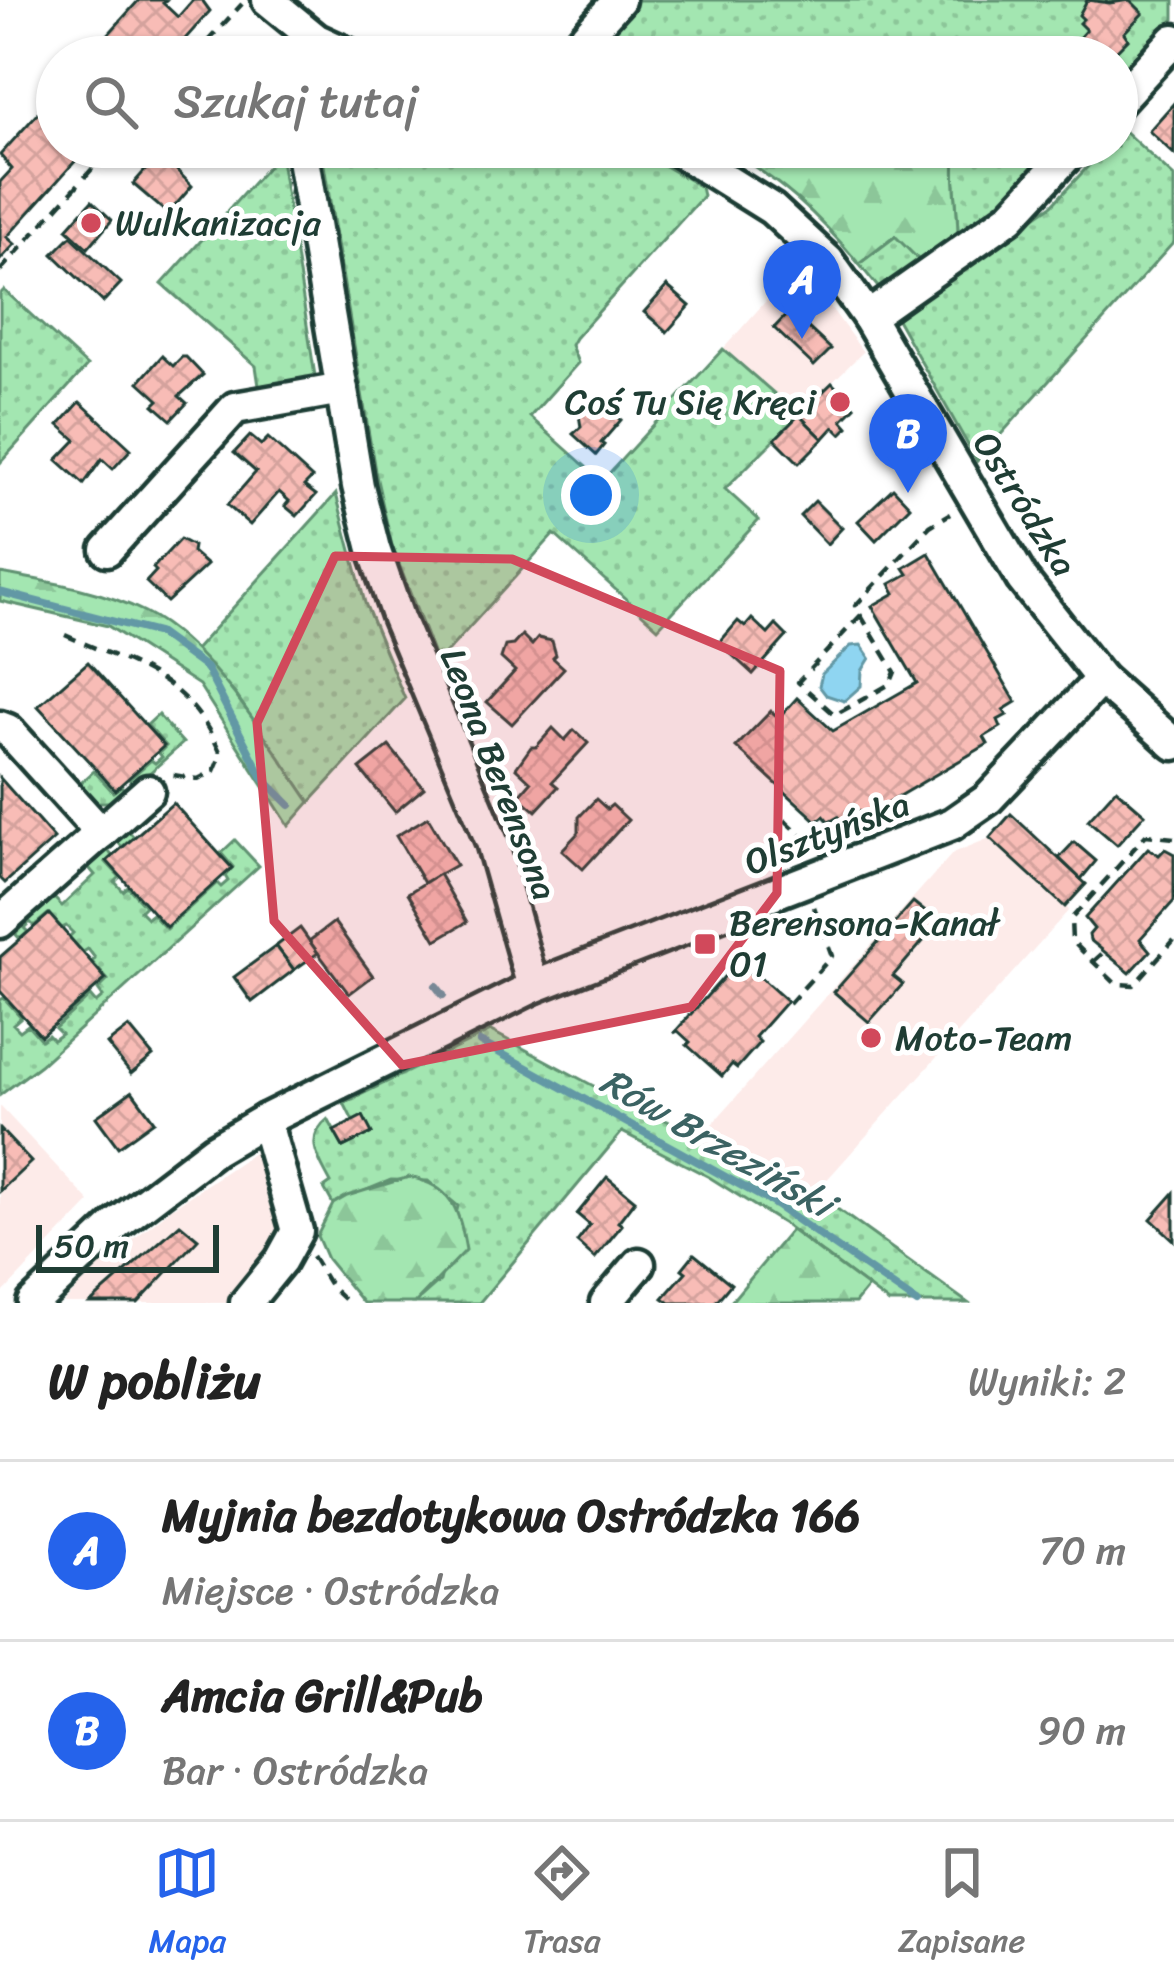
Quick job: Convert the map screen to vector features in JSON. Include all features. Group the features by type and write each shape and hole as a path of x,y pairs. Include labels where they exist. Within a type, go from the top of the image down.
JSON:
{"street":[{"path":"268,0 301,36"},
{"path":"586,36 619,0"},
{"path":"1138,79 1174,40"},
{"name":"Leona Berensona","path":"305,168 358,486 374,549 492,842 533,987"},
{"name":"Ostródzka","path":"707,168 772,209 810,242 868,316 1022,579 1101,679 1174,744"},
{"path":"868,316 1010,217 1056,168"},
{"path":"107,550 235,408 342,389"},
{"name":"Olsztyńska","path":"533,987 952,824 988,799 1101,679"},
{"path":"0,727 8,730 90,842"},
{"path":"0,922 148,791"},
{"path":"33,1303 134,1210 214,1150 533,987"},
{"path":"246,1303 281,1260 297,1231 265,1120"},
{"path":"606,1303 639,1264"}],"path":[{"path":"212,36 244,1"},
{"path":"0,271 93,168"},
{"path":"861,615 798,682 833,714 839,715 890,684 895,676 861,615 855,606 938,520"},
{"path":"65,635 176,687 200,712 214,737 221,754 214,771 198,779 173,775 148,791"},
{"path":"785,820 820,853"},
{"path":"1174,838 1146,835 1071,919 1072,941 1116,984 1134,985 1174,940"},
{"path":"789,1004 832,956 811,899"},
{"path":"1093,962 1104,952"},
{"path":"297,1231 331,1287 347,1303"}],"highlighted area":[{"path":"335,556 512,559 780,671 777,893 691,1007 402,1065 274,921 257,723"}],"shaded area":[{"path":"799,264 863,352 799,415 723,349"},
{"name":"Moto-Team","path":"990,838 1069,910 815,1193 697,1141 953,853"},
{"path":"0,1106 90,1202 0,1296"},
{"path":"262,1147 278,1214 277,1238 267,1259 230,1303 63,1303 172,1208"}],"green space":[{"path":"630,0 1174,0 1174,19 1138,58 1138,36 597,36"},
{"path":"1138,144 1174,177 1174,242 977,461 894,314 1052,205 1086,168 1138,168"},
{"path":"266,168 282,168 313,381 259,386 256,366 162,284"},
{"path":"324,168 668,168 701,187 703,196 575,338 571,345 578,363 530,417 602,481 723,349 799,415 725,489 759,520 658,628 554,534 437,663 392,546"},
{"path":"757,168 954,168 958,243 924,265 895,236 859,264 797,199"},
{"path":"954,168 1034,168 958,243"},
{"path":"896,236 924,265 882,292 859,264"},
{"path":"4,290 87,366 0,463 0,294"},
{"path":"336,494 365,603 405,699 310,802 236,695 194,651"},
{"path":"0,573 110,597 169,627 236,697 310,802 289,826 199,685 108,626 0,601"},
{"path":"158,715 183,743 117,802 86,802 74,789 94,771 113,792 121,786 125,790 132,783 129,779 151,760 155,763 162,757 159,753 166,746 147,725"},
{"path":"124,826 134,837 122,847 117,841 108,850 112,856 106,862 120,877 115,882 123,891 128,887 145,906 140,911 147,918 152,914 166,929 217,883 221,887 228,881 225,876 233,867 221,853 235,840 259,866 40,1065 0,1095 0,1000 4,998 21,1017 13,1024 20,1031 28,1025 41,1040 48,1035 53,1040 61,1034 55,1028 90,996 96,1003 103,997 98,990 108,980 92,962 95,958 88,949 83,952 69,937 73,933 48,914 34,926 30,922 20,939 10,928 49,893 62,906 95,875 84,862"},
{"path":"491,1031 616,1098 701,1136 698,1141 815,1193 968,1303 889,1303 787,1226 709,1177 622,1132 479,1303 415,1303 440,1281 458,1206 428,1181 391,1180 333,1204 324,1188 331,1183 316,1150 316,1134 328,1119 343,1147 371,1133 363,1116 353,1121 344,1103"},
{"path":"409,1177 445,1194 460,1223 466,1250 415,1303 363,1303 327,1259 317,1236 333,1204"},
{"path":"791,1230 868,1287 855,1303 730,1303"}],"water":[{"path":"861,645 870,658 862,671 861,686 844,701 826,695 819,686 822,674 851,646"}],"building":[{"path":"139,0 166,0 163,3 178,17 193,0 202,0 210,11 188,36 107,36"},
{"path":"1087,0 1130,0 1143,13 1126,36 1081,36 1086,30 1079,15"},
{"path":"1174,103 1174,154 1149,131"},
{"path":"36,115 36,168 69,168 7,237 15,244 0,260 0,182 12,169 0,155"},
{"path":"147,168 175,168 192,186 168,214 133,184"},
{"path":"92,201 112,220 88,248 67,229"},
{"path":"71,236 121,283 103,302 53,254"},
{"path":"667,286 690,306 667,332 644,312"},
{"path":"790,311 831,349 814,366 774,328"},
{"path":"162,356 173,366 186,357 203,375 179,396 187,403 171,420 154,405 159,400 139,382"},
{"path":"832,383 855,407 842,420 848,427 841,434 834,427 823,439 799,415"},
{"path":"598,400 621,420 596,455 573,434 581,427 579,415"},
{"path":"80,402 131,449 113,469 102,459 84,484 57,460 76,440 59,425"},
{"path":"799,415 823,439 799,463 775,439"},
{"path":"250,436 261,445 268,438 312,478 304,486 316,495 297,516 279,492 250,525 227,505 256,472 234,453"},
{"path":"893,488 910,506 876,540 858,521"},
{"path":"815,501 842,528 827,544 800,516"},
{"path":"180,539 193,546 192,552 207,565 167,602 146,582"},
{"path":"929,553 1016,702 1003,710 1007,715 998,720 1001,727 984,737 988,744 863,817 859,811 841,822 838,817 829,822 824,816 817,821 736,747 771,711 779,718 797,698 833,731 917,683 872,606 895,593 890,584 908,574 904,568"},
{"path":"752,619 768,634 776,625 787,636 753,674 719,643 738,621 745,627"},
{"path":"522,635 532,645 538,638 552,641 553,658 564,668 512,724 487,702 515,671 501,658 505,646"},
{"path":"88,662 164,746 115,790 38,706"},
{"path":"553,728 565,740 574,730 588,743 552,782 558,787 536,811 519,796 531,782 516,768"},
{"path":"389,746 424,788 395,812 360,769"},
{"path":"0,778 54,839 5,883 0,878"},
{"path":"1116,789 1145,814 1117,845 1088,820"},
{"path":"596,799 607,809 612,805 628,820 583,869 562,850 579,832 579,817"},
{"path":"173,803 232,868 166,927 107,861"},
{"path":"1011,814 1086,884 1065,907 990,838"},
{"path":"428,817 456,865 424,883 396,836"},
{"path":"1074,842 1096,861 1081,879 1059,858"},
{"path":"1148,848 1159,855 1165,849 1174,854 1174,901 1140,939 1150,951 1130,973 1090,940 1094,929 1085,918"},
{"path":"439,874 467,922 436,940 408,893"},
{"path":"913,902 939,923 893,976 903,984 869,1022 834,992"},
{"path":"49,914 106,979 41,1036 0,991 0,957"},
{"path":"334,922 373,976 349,994 309,941"},
{"path":"300,928 318,953 294,970 276,946"},
{"path":"276,946 294,970 252,1002 234,977"},
{"path":"739,960 738,964 787,1001 755,1037 760,1042 737,1068 732,1064 722,1076 678,1031 674,1033"},
{"path":"129,1027 153,1056 131,1074 107,1044"},
{"path":"132,1091 154,1121 118,1147 96,1117"},
{"path":"363,1116 372,1133 343,1147 334,1131"},
{"path":"0,1129 31,1162 0,1191"},
{"path":"607,1177 635,1200 595,1258 577,1242 590,1225 577,1214"},
{"path":"1174,1193 1174,1240 1151,1219"},
{"path":"180,1224 198,1239 138,1303 90,1303"},
{"path":"694,1254 731,1284 715,1303 670,1303 663,1298 686,1272 682,1269"}],"waterway":[{"name":"Rów Brzeziński","path":"0,592 158,633 206,668 263,778 290,805"},
{"name":"Rów Brzeziński","path":"436,986 443,995"},
{"name":"Rów Brzeziński","path":"480,1042 773,1203 917,1303"}],"place":[{"name":"Wulkanizacja","path":"91,223"},
{"name":"Myjnia bezdotykowa Ostródzka 166","path":"802,339"},
{"name":"Coś Tu Się Kręci","path":"840,402"},
{"name":"Amcia Grill&Pub","path":"908,493"},
{"name":"Berensona-Kanał 01","path":"705,944"},
{"name":"Moto-Team","path":"871,1038"}]}
